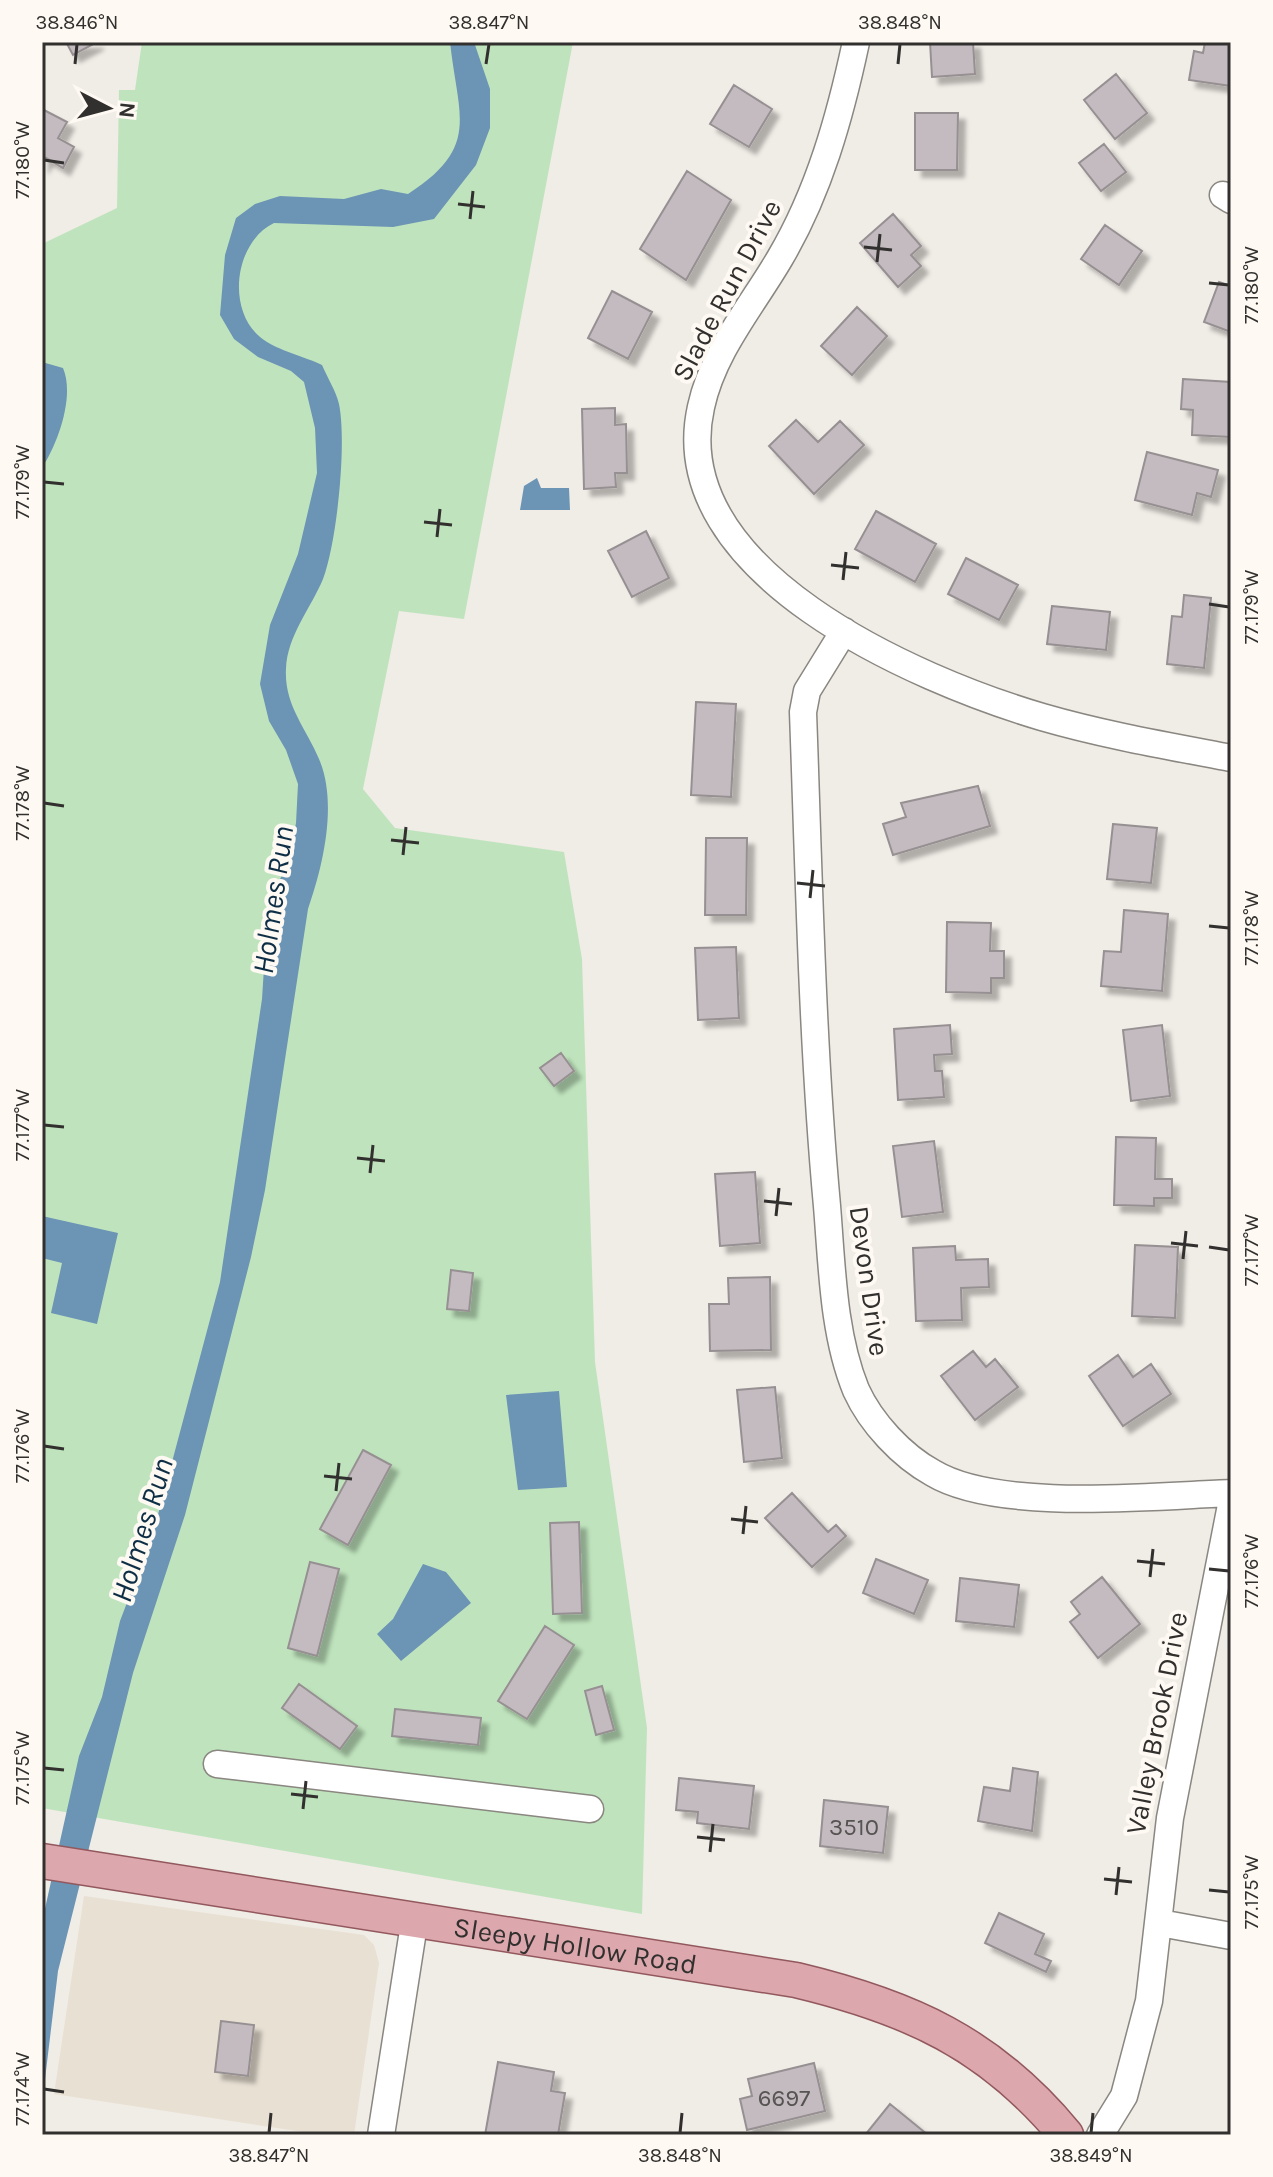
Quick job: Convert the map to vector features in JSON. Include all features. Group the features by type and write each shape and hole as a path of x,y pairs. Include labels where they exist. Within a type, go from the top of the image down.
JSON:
{"main road":[{"name":"Sleepy Hollow Road","path":"42,1861 796,1980 866,1997 912,2015 981,2055 1022,2088 1066,2135"}],"street":[{"name":"Slade Run Drive","path":"856,42 826,158 812,193 781,257 712,372 701,407 696,443 705,494 719,520 773,580 813,613 936,679 1000,704 1127,739 1231,758"},
{"name":"Devon Drive","path":"844,631 807,691 803,712 817,1104 842,1341 857,1392 872,1416 916,1463 965,1488 1032,1496 1231,1493"},
{"name":"Valley Brook Drive","path":"1100,2135 1124,2096 1135,2064 1149,2001 1170,1818 1231,1505"},
{"path":"217,1764 590,1809"},
{"path":"381,2135 415,1918"},
{"path":"1160,1923 1231,1936"}],"shaded area":[{"path":"84,1896 364,1935 374,1945 379,1963 354,2135 323,2135 54,2094"}],"green space":[{"path":"142,42 573,42 464,619 399,611 363,789 395,828 564,852 582,959 595,1362 647,1728 642,1914 42,1808 42,244 117,208 119,90 135,90"}],"water":[{"name":"Holmes Run","path":"450,42 474,42 490,89 490,128 476,165 434,219 393,227 274,223 260,232 250,246 239,278 243,313 252,328 270,344 322,365 339,404 341,467 333,542 323,579 291,645 286,669 292,705 325,776 326,834 319,874 308,909 265,1190 251,1257 185,1515 133,1673 58,1971 42,2104 42,1922 79,1756 102,1697 120,1621 152,1537 220,1282 262,999 268,905 288,862 296,823 298,784 286,750 269,721 260,684 270,625 298,554 317,473 315,428 304,382 291,371 258,357 234,339 220,315 225,255 236,218 255,204 280,196 344,199 381,189 408,194 431,177 446,161 455,145 459,128"},
{"path":"42,362 63,368 67,392 59,433 42,468"},
{"path":"537,478 541,488 569,488 570,510 520,510 524,486"},
{"path":"42,1216 118,1233 97,1324 51,1313 62,1263 42,1258"},
{"path":"559,1391 567,1487 518,1490 506,1395"},
{"path":"423,1564 446,1572 471,1603 401,1661 377,1634 393,1619"}],"building":[{"path":"66,42 97,42 73,55"},
{"path":"930,42 973,42 975,74 932,77"},
{"path":"1205,42 1231,42 1231,86 1189,80 1194,51 1203,53"},
{"path":"1116,74 1147,113 1115,139 1084,100"},
{"path":"734,85 772,109 749,147 710,124"},
{"path":"42,109 67,122 58,138 74,147 63,168 46,158 42,165"},
{"path":"915,113 958,113 957,170 915,170"},
{"path":"1104,144 1126,172 1101,191 1079,163"},
{"path":"687,171 731,200 686,280 640,249"},
{"path":"893,214 921,246 911,255 921,266 898,287 860,243"},
{"path":"1105,225 1142,251 1119,285 1081,259"},
{"path":"1219,282 1231,286 1231,332 1204,322"},
{"path":"612,291 652,312 628,359 588,338"},
{"path":"857,307 887,336 852,375 821,346"},
{"path":"1183,379 1231,382 1231,437 1192,435 1193,410 1181,409"},
{"path":"615,408 615,425 626,424 627,473 615,473 616,487 584,489 582,409"},
{"path":"796,420 818,442 840,421 864,445 814,494 769,446"},
{"path":"1147,452 1218,470 1211,497 1197,493 1192,515 1135,500"},
{"path":"876,511 936,544 915,582 855,549"},
{"path":"646,531 669,578 632,597 608,551"},
{"path":"966,558 1018,585 999,620 948,594"},
{"path":"1184,595 1211,598 1204,668 1167,664 1172,616 1182,617"},
{"path":"1052,606 1110,612 1106,650 1047,644"},
{"path":"696,702 736,704 731,797 691,795"},
{"path":"978,786 990,826 893,855 883,824 906,817 901,803"},
{"path":"1113,824 1157,828 1151,883 1107,879"},
{"path":"706,838 747,838 746,915 705,915"},
{"path":"1124,910 1168,914 1162,991 1101,986 1104,951 1121,952"},
{"path":"947,922 991,923 990,951 1004,951 1004,978 991,978 991,993 946,992"},
{"path":"736,947 739,1018 698,1020 695,948"},
{"path":"950,1025 952,1054 934,1055 935,1071 942,1071 944,1097 898,1100 894,1029"},
{"path":"1162,1025 1170,1096 1131,1101 1123,1030"},
{"path":"561,1053 574,1071 554,1086 540,1068"},
{"path":"1116,1137 1156,1138 1155,1179 1172,1179 1172,1198 1154,1198 1154,1206 1114,1205"},
{"path":"934,1141 943,1212 902,1217 893,1146"},
{"path":"755,1172 760,1243 720,1246 715,1174"},
{"path":"1135,1245 1178,1247 1175,1318 1132,1316"},
{"path":"955,1246 956,1260 988,1259 989,1287 961,1288 962,1320 916,1321 913,1248"},
{"path":"451,1270 473,1273 469,1311 447,1309"},
{"path":"770,1277 771,1350 710,1351 709,1304 729,1304 728,1278"},
{"path":"973,1351 986,1367 995,1359 1018,1387 975,1420 941,1376"},
{"path":"1118,1355 1133,1377 1151,1364 1171,1394 1123,1426 1089,1376"},
{"path":"775,1387 782,1458 744,1462 737,1390"},
{"path":"363,1450 391,1465 348,1545 320,1529"},
{"path":"792,1493 828,1532 836,1525 846,1536 812,1567 765,1518"},
{"path":"579,1522 582,1613 553,1614 550,1523"},
{"path":"876,1559 928,1580 914,1614 863,1593"},
{"path":"310,1562 339,1569 317,1656 288,1648"},
{"path":"1102,1577 1140,1624 1098,1658 1070,1622 1080,1614 1071,1602"},
{"path":"960,1578 1019,1585 1014,1627 956,1621"},
{"path":"545,1626 574,1645 527,1719 498,1701"},
{"path":"299,1684 357,1726 340,1749 282,1708"},
{"path":"602,1686 614,1730 596,1735 585,1691"},
{"path":"395,1709 481,1718 478,1745 392,1736"},
{"path":"1013,1768 1038,1772 1032,1831 978,1821 984,1787 1010,1791"},
{"path":"679,1778 754,1786 749,1829 697,1823 698,1812 676,1810"},
{"path":"824,1800 888,1807 883,1853 820,1846"},
{"path":"999,1913 1044,1934 1035,1954 1051,1961 1046,1972 985,1943"},
{"path":"221,2021 254,2025 248,2076 215,2072"},
{"path":"498,2062 554,2072 551,2091 565,2093 558,2135 485,2135"},
{"path":"814,2063 825,2111 747,2130 740,2099 752,2096 748,2079"},
{"path":"890,2104 928,2135 865,2135"}]}
